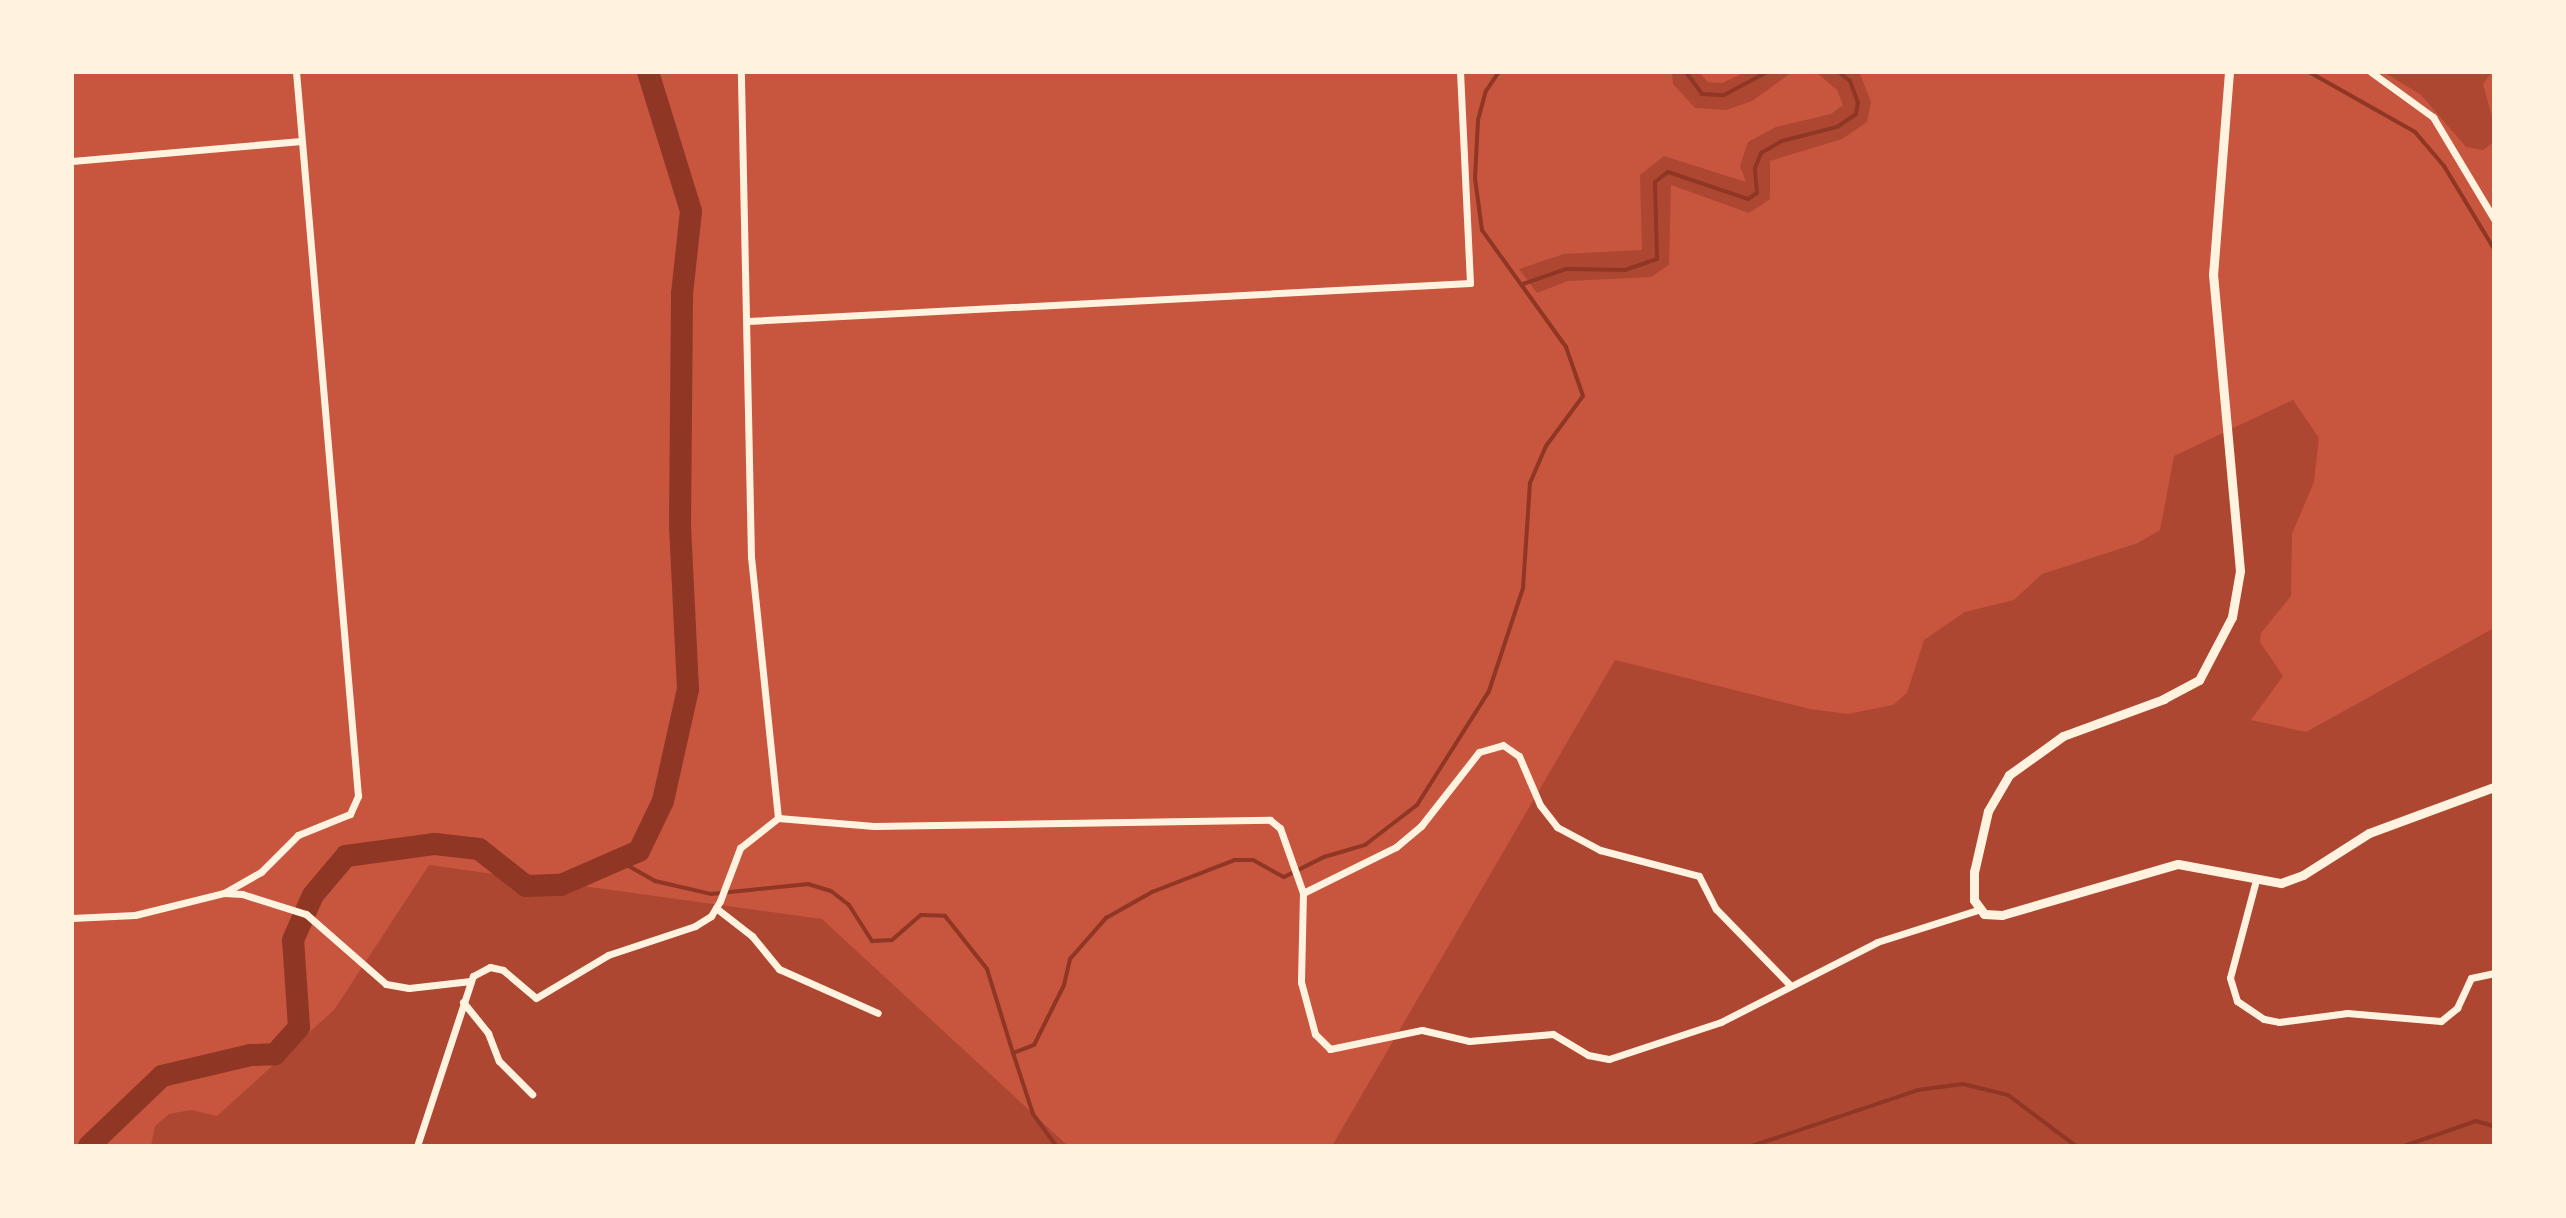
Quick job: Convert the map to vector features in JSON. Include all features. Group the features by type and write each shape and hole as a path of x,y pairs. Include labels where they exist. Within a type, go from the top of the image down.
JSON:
{"street":[{"path":"72,918 135,915 224,893 261,872 298,835 350,814 358,796 296,72"},
{"path":"741,72 751,557 778,818"},
{"path":"748,321 1470,283 1460,72"},
{"path":"1978,910 1972,887 1980,841 1988,811 2009,775 2063,736 2164,699 2199,680 2232,617 2240,559 2213,274 2229,72"},
{"path":"2371,72 2433,117 2494,219"},
{"path":"72,161 301,141"},
{"path":"1303,893 1396,847 1421,826 1479,752 1503,745 1519,756 1540,805 1557,827 1600,850 1692,871 1716,909 1791,986"},
{"path":"417,1146 463,1002 471,981 482,969 503,970 536,998 608,955 695,926 718,905 740,848 778,818 874,826 983,826 1248,817 1270,820 1280,828 1303,893 1301,982 1315,1034 1330,1049 1422,1030 1469,1041 1553,1034 1588,1055 1609,1059 1721,1022 1877,942 1978,910 2002,915 2178,864 2281,883 2303,875 2369,833 2494,787"},
{"path":"2256,880 2230,978 2237,1001 2264,1019 2279,1022 2347,1013 2441,1021 2457,1008 2471,978 2494,973"},
{"path":"224,893 285,905 306,914 386,984 471,981"},
{"path":"718,905 752,936 779,969 878,1013"},
{"path":"463,1002 488,1033 499,1061 532,1094"}],"shaded area":[{"path":"1672,72 1699,72 1708,82 1722,83 1746,72 1792,72 1752,101 1726,110 1695,108 1673,84"},
{"path":"1816,72 1860,74 1871,102 1867,122 1842,139 1770,161 1770,199 1749,213 1671,185 1669,265 1651,277 1568,281 1537,293 1519,269 1564,254 1642,250 1640,175 1664,156 1746,182 1740,166 1748,142 1776,127 1831,114 1843,105 1837,90"},
{"path":"2384,72 2492,72 2483,84 2494,124 2492,143 2483,150 2466,147 2421,95"},
{"path":"2293,400 2319,438 2314,482 2292,534 2291,596 2261,633 2260,642 2283,676 2251,720 2306,732 2494,628 2494,1146 1332,1146 1615,660 1810,709 1848,714 1893,705 1907,693 1924,640 1965,612 2014,600 2042,574 2138,543 2160,530 2174,456"},
{"path":"429,865 822,919 1068,1146 151,1146 155,1126 169,1114 191,1110 217,1116 334,1010"}],"waterway":[{"path":"89,1146 162,1076 251,1055 275,1054 299,1027 293,940 313,895 346,856 435,844 479,849 526,886 561,885 639,851 663,801 688,689 680,526 682,294 691,211 648,72"},
{"path":"618,860 655,881 711,894 808,884 831,891 849,905 872,941 892,940 921,915 945,916 987,969 1013,1053 1034,1045 1064,985 1070,959 1106,918 1152,892 1235,860 1253,860 1284,877 1324,857 1365,845 1417,805 1489,691 1523,588 1530,483 1546,446 1583,396 1566,347 1482,230 1475,178 1478,120 1486,91 1499,72"},
{"path":"1686,72 1702,94 1724,95 1767,72"},
{"path":"1523,284 1566,269 1625,270 1657,259 1655,182 1668,172 1748,199 1757,193 1755,168 1761,153 1782,141 1837,127 1856,114 1858,103 1850,81 1839,72"},
{"path":"2309,72 2415,132 2444,166 2494,249"},
{"path":"1013,1053 1033,1114 1056,1146"},
{"path":"1752,1146 1918,1090 1963,1084 2008,1095 2076,1146"},
{"path":"2404,1146 2476,1121 2494,1126"}]}
